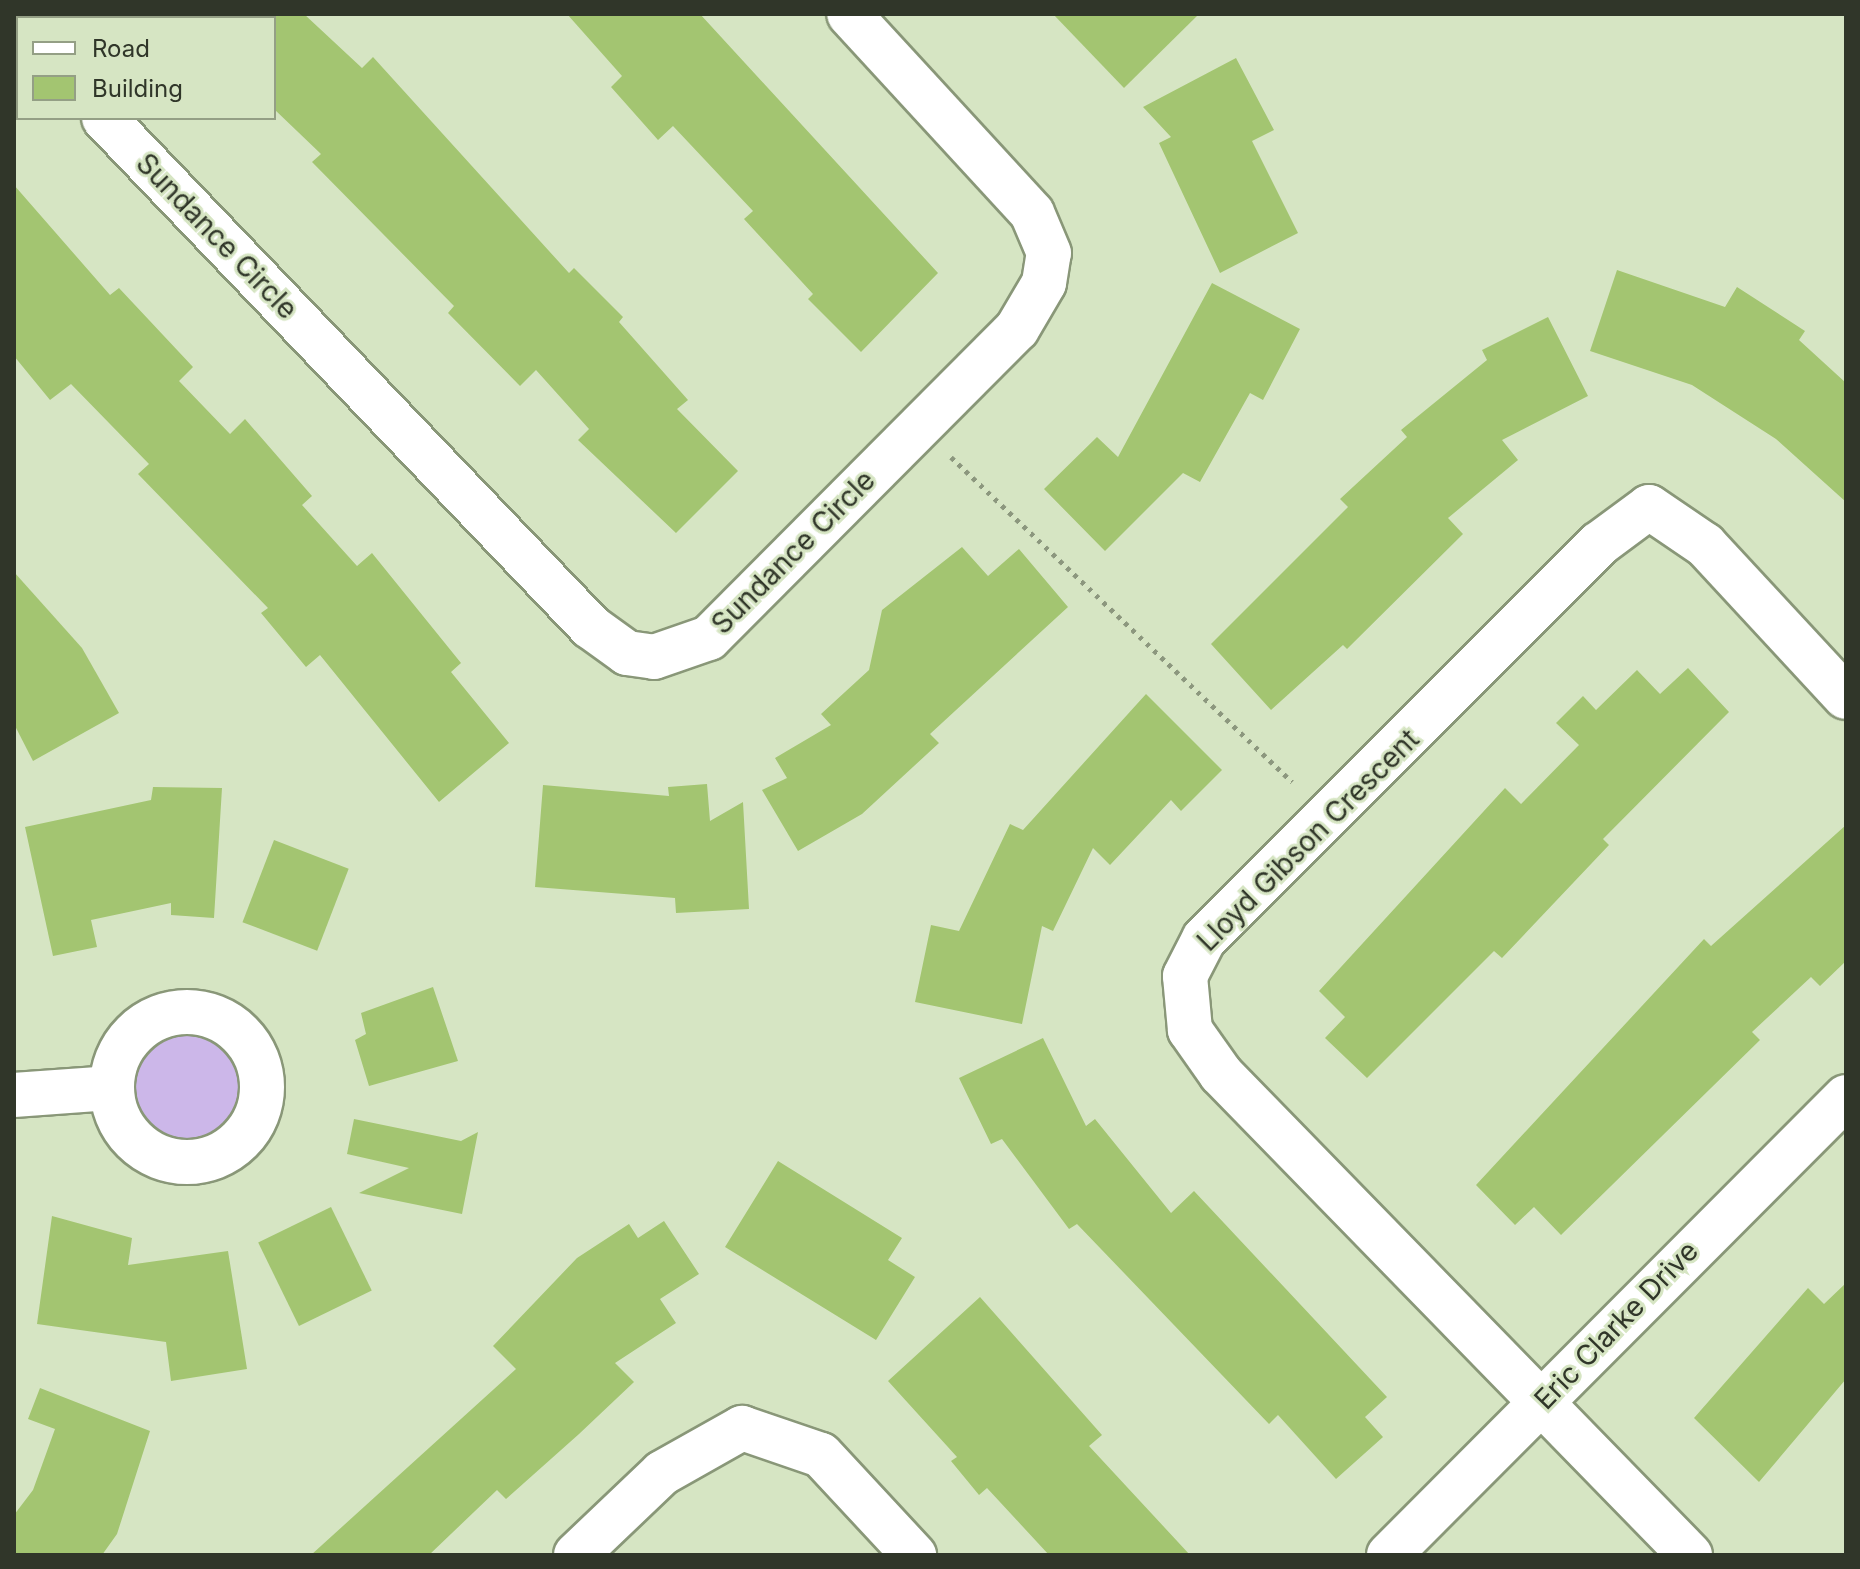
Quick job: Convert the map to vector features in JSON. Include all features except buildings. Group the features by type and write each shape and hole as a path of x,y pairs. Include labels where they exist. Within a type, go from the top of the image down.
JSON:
{"street":[{"name":"Sundance Circle","path":"106,120 591,627 627,653 683,653 709,638 1034,308 1049,253 1032,213 1008,183 849,14"},
{"name":"Lloyd Gibson Crescent","path":"1542,1402 1203,1053 1184,1001 1193,953 1599,544 1649,507 1705,545 1846,697"},
{"path":"14,1095 112,1088"},
{"name":"Eric Clarke Drive","path":"1389,1555 1846,1097"},
{"path":"1542,1402 1690,1555"},
{"path":"576,1555 662,1473 742,1428 821,1455 914,1555"}],"path":[{"path":"918,426 1292,782"}],"shaded area":[{"path":"188,1032 209,1036 226,1048 238,1065 242,1086 238,1107 226,1124 209,1136 188,1140 167,1136 150,1124 138,1107 134,1086 138,1065 150,1048 167,1036"}]}
